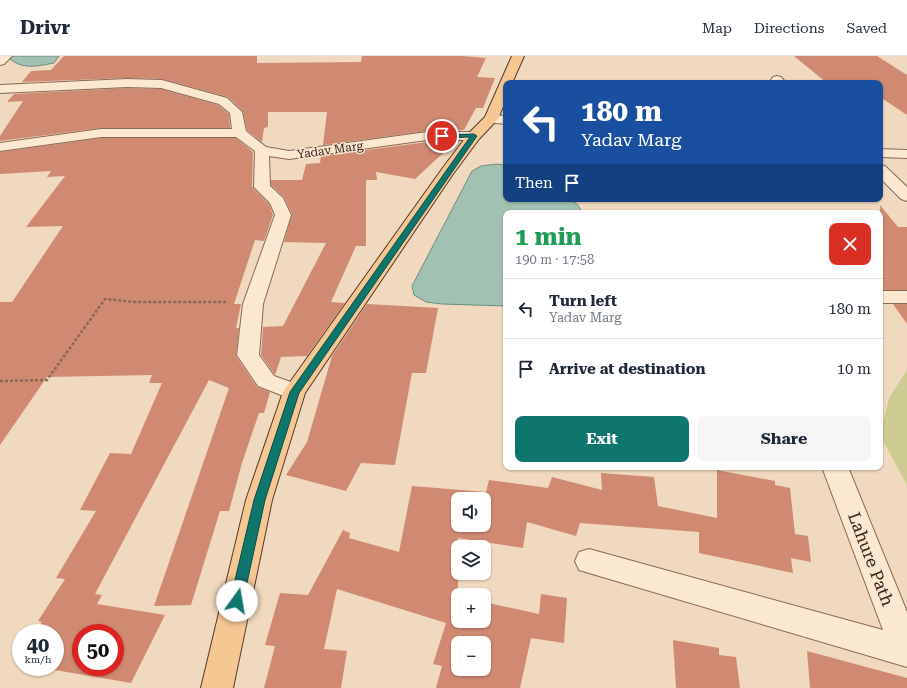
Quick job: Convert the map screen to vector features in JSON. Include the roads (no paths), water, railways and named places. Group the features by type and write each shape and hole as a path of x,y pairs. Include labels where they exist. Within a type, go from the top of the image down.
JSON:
{"main road":[{"path":"507,80 518,56"},
{"path":"217,688 259,500 294,392 474,136 498,119 503,96"}],"street":[{"path":"0,62 6,56"},
{"path":"0,89 127,83 162,84 223,101 236,112 239,133 101,133 0,147"},
{"name":"Yadav Marg","path":"239,133 262,150 289,155 427,136 474,136"},
{"path":"262,150 262,187 277,201 283,215 255,301 248,355 266,381 294,392"},
{"path":"883,153 907,154"},
{"path":"883,172 907,196"},
{"path":"883,297 907,297"},
{"name":"Lahure Path","path":"836,470 907,651"},
{"path":"589,561 907,651"}]}
